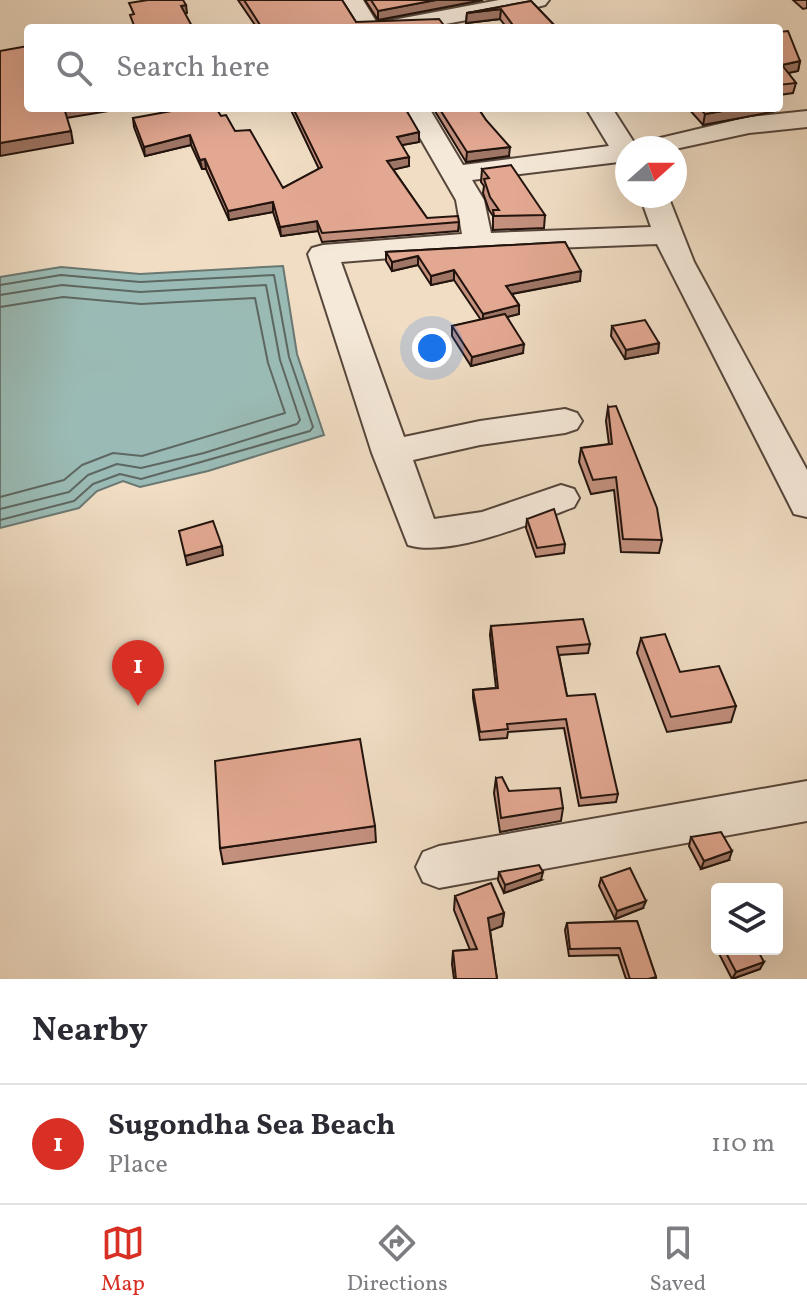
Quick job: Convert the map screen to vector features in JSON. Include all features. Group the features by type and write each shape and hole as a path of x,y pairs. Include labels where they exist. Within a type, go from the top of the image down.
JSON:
{"street":[{"path":"351,0 366,24"},
{"path":"412,24 533,5"},
{"path":"418,112 470,200 478,242"},
{"path":"602,112 617,136"},
{"path":"687,139 749,125 807,119"},
{"path":"456,174 615,154"},
{"path":"659,208 679,262 807,504"},
{"path":"561,498 485,525 421,535 323,254 478,242 670,235"},
{"path":"390,453 480,433 565,421"},
{"path":"439,867 807,801"}],"water":[{"path":"283,266 297,354 324,435 208,471 140,487 123,481 97,491 79,508 0,528 0,277 61,267 140,274"}],"building":[{"path":"183,0 186,5 181,6 191,24 133,24 130,15 134,14 129,3"},
{"path":"244,0 342,0 356,22 439,19 443,24 259,24"},
{"path":"371,0 436,0 378,11"},
{"path":"531,1 553,24 512,24 501,9 467,13"},
{"path":"788,31 800,61 783,65 783,32"},
{"path":"24,47 24,112 65,112 71,131 0,143 0,51"},
{"path":"783,66 796,83 783,85"},
{"path":"166,112 218,112 221,116 226,115 235,131 250,130 283,188 322,167 295,112 407,112 419,132 397,137 409,157 387,161 427,218 458,216 459,222 322,233 317,221 280,227 273,202 228,211 205,159 200,160 190,135 144,147 133,118"},
{"path":"442,112 481,112 510,147 467,152"},
{"path":"511,165 545,215 494,216 493,210 499,210 490,197 484,179 489,178 482,169"},
{"path":"565,242 581,271 506,286 519,305 483,314 454,270 431,276 418,256 392,262 386,252"},
{"path":"505,314 524,344 472,357 452,326"},
{"path":"645,320 659,343 626,350 612,326"},
{"path":"616,406 657,508 662,540 623,539 616,477 593,480 581,448 612,444 608,407"},
{"path":"554,509 565,544 537,548 527,519"},
{"path":"213,521 222,546 185,556 179,531"},
{"path":"583,619 590,644 557,647 567,696 595,694 618,794 581,798 566,719 507,724 508,729 480,732 473,690 498,688 491,626"},
{"path":"665,634 680,672 719,666 736,706 671,717 641,638"},
{"path":"360,739 375,826 220,848 215,761"},
{"path":"502,777 509,791 560,788 563,808 501,818 496,778"},
{"path":"721,832 732,851 704,861 691,837"},
{"path":"539,865 543,872 505,885 499,872"},
{"path":"630,868 646,901 617,911 601,878"},
{"path":"491,883 504,913 488,918 497,979 456,979 453,951 477,949 455,896"},
{"path":"637,921 656,977 630,979 620,948 570,949 567,923"},
{"path":"727,955 760,955 764,962 736,972"}],"place":[{"name":"Sugondha Sea Beach","path":"138,706"}]}
